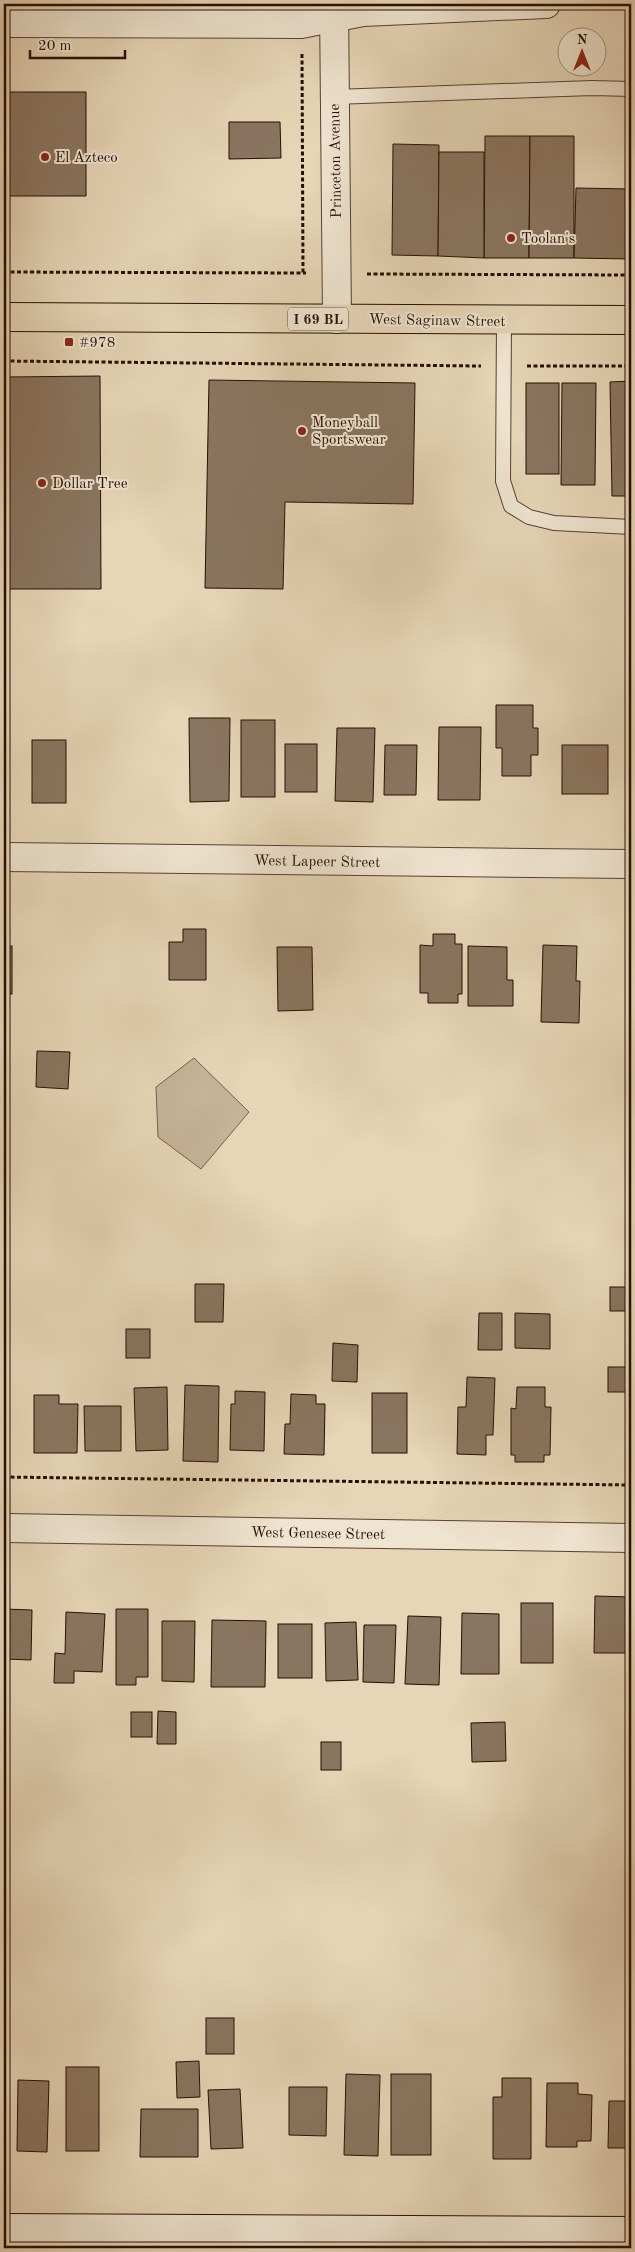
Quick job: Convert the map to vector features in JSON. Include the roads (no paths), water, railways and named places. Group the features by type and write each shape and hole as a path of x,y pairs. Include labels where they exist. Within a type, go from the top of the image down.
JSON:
{"main road":[{"name":"West Saginaw Street","path":"4,317 631,320"}],"street":[{"path":"4,23 61,13 302,24 334,10 363,12 546,4"},
{"name":"Princeton Avenue","path":"334,10 337,319"},
{"name":"West Lapeer Street","path":"4,857 631,864"},
{"name":"West Genesee Street","path":"4,1528 631,1538"},
{"path":"4,2228 631,2231"}],"lane":[{"path":"334,97 592,88 631,90"},
{"path":"504,320 503,482 511,506 529,517 554,523 631,527"}],"place":[{"name":"El Azteco","path":"45,157"},
{"name":"Toolan's","path":"511,238"},
{"name":"#978","path":"69,342"},
{"name":"Moneyball Sportswear","path":"302,431"},
{"name":"Dollar Tree","path":"42,483"}]}
